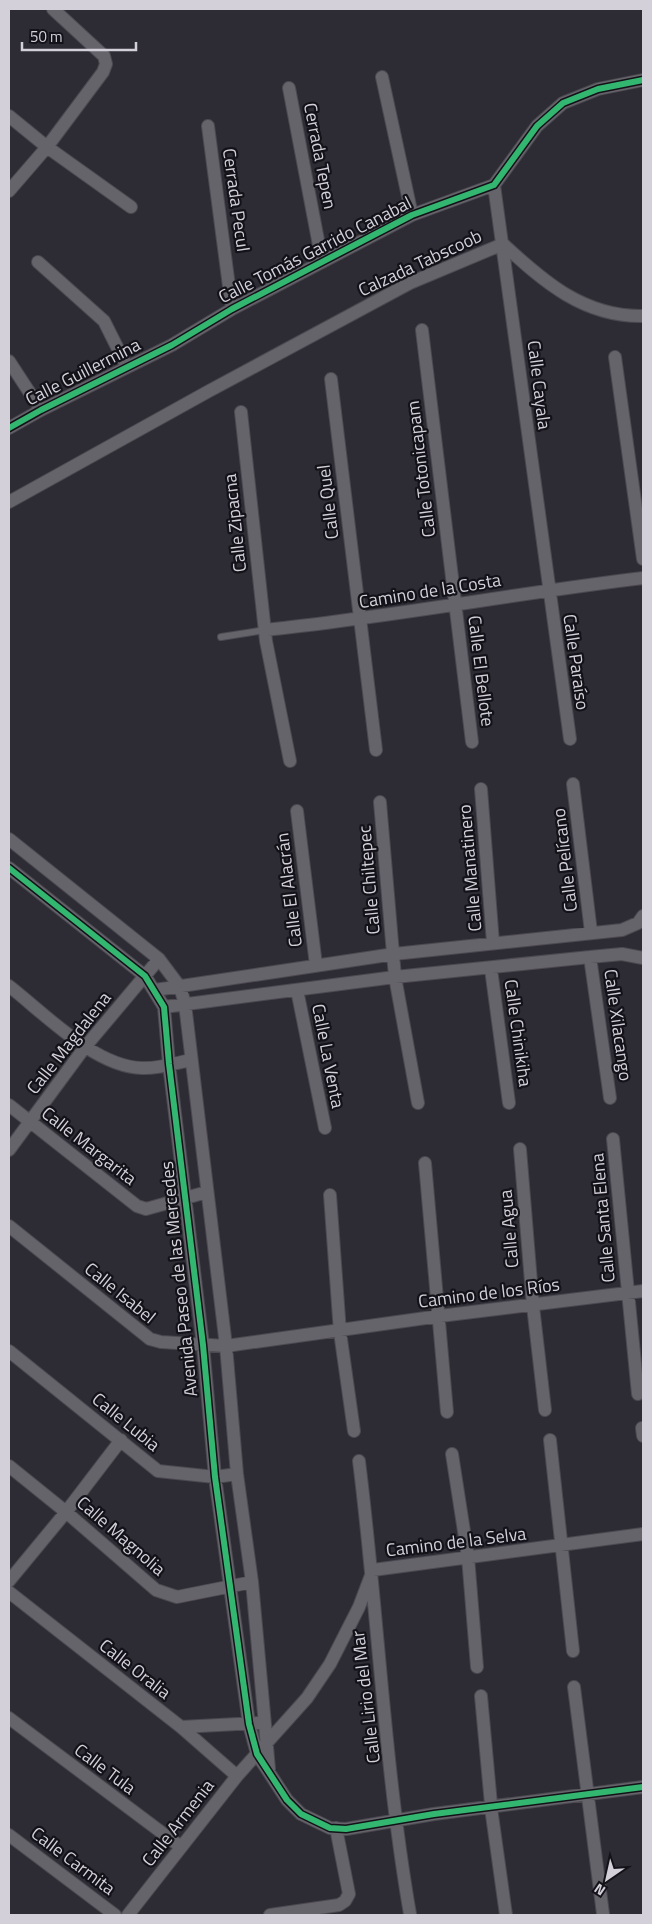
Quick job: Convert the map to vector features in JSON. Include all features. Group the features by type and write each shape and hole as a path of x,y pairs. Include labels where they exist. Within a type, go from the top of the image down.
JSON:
{"street":[{"path":"9,191 47,147 103,72 106,64 104,56 53,9"},
{"path":"382,78 412,215"},
{"path":"494,185 537,126 563,103 598,89 643,80"},
{"name":"Cerrada Tepen","path":"289,88 322,261"},
{"path":"9,116 47,147 131,207"},
{"name":"Cerrada Pecul","path":"208,126 232,309"},
{"name":"Calle Tomás Garrido Canabal","path":"172,345 232,309 412,215 494,185"},
{"name":"Calle Cayala","path":"494,185 548,590"},
{"name":"Calzada Tabscoob","path":"9,502 209,391 410,283 503,244 563,294 595,309 643,316"},
{"path":"38,262 104,321 127,367"},
{"name":"Calle Totonicapam","path":"422,330 454,605"},
{"name":"Calle Guillermina","path":"9,428 41,410 172,345"},
{"path":"615,357 643,559"},
{"path":"9,361 41,410"},
{"name":"Calle Quel","path":"331,380 376,750"},
{"name":"Calle Zipacna","path":"241,412 265,630 290,761"},
{"name":"Camino de la Costa","path":"265,630 360,620 548,590 643,578"},
{"name":"Calle Paraíso","path":"548,590 570,739"},
{"name":"Calle El Bellote","path":"454,605 472,742"},
{"name":"Calle Pelícano","path":"573,784 591,932"},
{"name":"Calle Manatinero","path":"481,789 493,943"},
{"name":"Calle Chiltepec","path":"380,802 395,978 418,1103"},
{"name":"Calle El Alacrán","path":"297,811 316,965"},
{"name":"Avenida Paseo de las Mercedes","path":"9,839 159,960 180,986 184,1004 226,1346 238,1474 252,1582 269,1769"},
{"name":"Avenida Paseo de las Mercedes","path":"9,868 145,976 164,1007 169,1064 204,1345 215,1478 249,1724 257,1754"},
{"path":"155,990 394,954 622,930 638,923 643,916"},
{"path":"164,1007 395,978 590,957 622,954 643,958"},
{"name":"Calle Xilacango","path":"590,957 610,1098"},
{"name":"Calle Magdalena","path":"9,1150 85,1047 159,960"},
{"name":"Calle Chinikiha","path":"491,968 509,1103"},
{"path":"9,986 85,1047 114,1062 141,1068 191,1060"},
{"name":"Calle La Venta","path":"297,990 325,1128"},
{"name":"Calle Margarita","path":"9,1105 137,1206 146,1209 206,1192"},
{"name":"Calle Santa Elena","path":"613,1139 638,1394"},
{"name":"Calle Agua","path":"520,1149 533,1306 545,1410"},
{"path":"425,1163 447,1412"},
{"path":"330,1194 340,1332 354,1431"},
{"name":"Calle Isabel","path":"9,1226 150,1339 226,1346"},
{"name":"Camino de los Ríos","path":"226,1346 340,1332 440,1316 643,1291"},
{"name":"Calle Lubia","path":"9,1351 163,1473 215,1478 238,1474"},
{"path":"9,1581 66,1512 121,1440"},
{"path":"550,1440 560,1547 573,1651"},
{"path":"452,1454 468,1557 477,1667"},
{"name":"Calle Lirio del Mar","path":"359,1461 372,1570 373,1607 396,1821 410,1914"},
{"name":"Calle Magnolia","path":"9,1466 66,1512 156,1590 177,1597 252,1582"},
{"name":"Camino de la Selva","path":"257,1754 307,1698 330,1664 359,1607 372,1570 560,1547 643,1534"},
{"name":"Calle Oralia","path":"9,1592 181,1728 237,1776"},
{"path":"574,1687 602,1914"},
{"path":"481,1696 492,1806 506,1915"},
{"name":"Calle Tula","path":"9,1718 181,1847"},
{"path":"181,1728 264,1722"},
{"path":"257,1754 269,1769 287,1800 301,1814 316,1822 336,1828 643,1787"},
{"name":"Calle Armenia","path":"128,1915 237,1776 257,1754"},
{"path":"270,1915 339,1905 345,1901 348,1894 336,1828"},
{"name":"Calle Carmita","path":"9,1835 115,1915"}],"lane":[{"name":"Camino de la Costa","path":"222,637 265,630"}],"cycle path":[{"path":"9,428 41,410 172,345 232,309 412,215 494,185 537,126 563,103 598,89 643,80"},
{"path":"9,868 145,976 164,1007 169,1064 203,1345 215,1477 249,1724 257,1754 287,1800 301,1814 330,1828 346,1829 434,1814 643,1787"}]}
